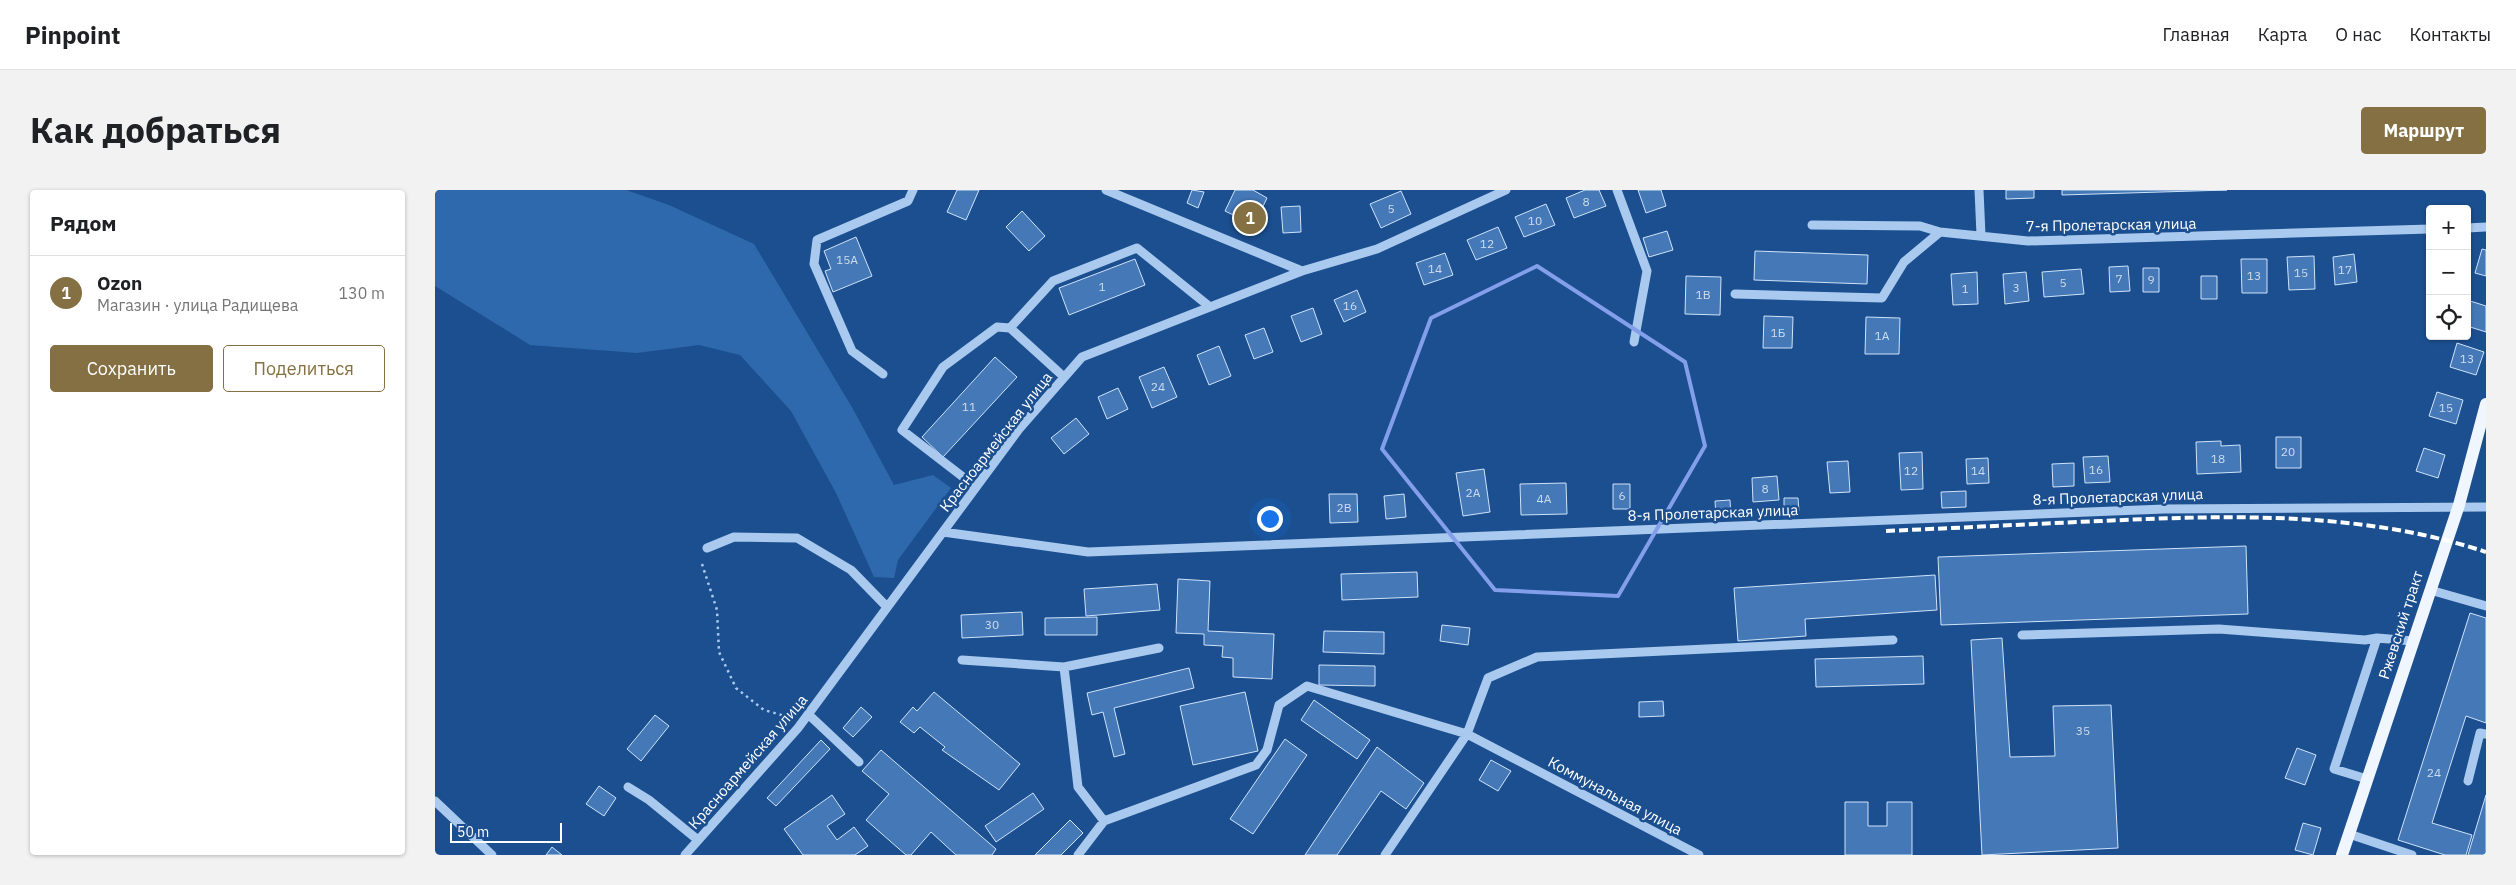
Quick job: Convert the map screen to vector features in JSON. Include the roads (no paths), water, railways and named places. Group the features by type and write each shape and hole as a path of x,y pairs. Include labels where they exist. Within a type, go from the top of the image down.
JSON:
{"main road":[{"name":"Ржевский тракт","path":"2342,855 2429,590 2459,505 2486,404"}],"street":[{"path":"883,374 852,351 814,264 817,240 908,200 913,190"},
{"path":"1106,190 1302,271"},
{"name":"Красноармейская улица","path":"685,855 806,718 1019,429 1082,357 1302,271 1377,249 1505,190"},
{"path":"1617,190 1647,271 1635,342"},
{"path":"1979,190 1981,235"},
{"name":"7-я Пролетарская улица","path":"1812,225 1920,226 1940,232 1981,235 2028,242 2426,229"},
{"path":"2471,228 2486,227"},
{"path":"1735,294 1882,298 1904,262 1940,232"},
{"path":"1010,328 1053,282 1137,248 1210,307"},
{"path":"976,487 902,430 943,367 997,328 1010,328 1064,377"},
{"name":"8-я Пролетарская улица","path":"943,532 1088,552 2164,509 2459,505 2486,507"},
{"path":"707,548 734,537 797,538 851,570 887,607"},
{"path":"2429,590 2486,606"},
{"path":"2022,635 2219,629 2365,640 2377,638 2413,641"},
{"path":"2367,779 2334,769 2377,638"},
{"path":"1385,855 1467,734 1488,678 1537,657 1893,640"},
{"path":"963,660 1064,667 1159,648"},
{"path":"1064,667 1079,788 1104,821 1078,855"},
{"name":"Коммунальная улица","path":"1104,821 1256,764 1267,750 1279,705 1307,686 1467,734 1699,855"},
{"path":"806,718 859,762"},
{"path":"2468,781 2480,733 2486,734"},
{"path":"628,787 649,800 699,840"},
{"path":"435,801 492,855"},
{"path":"2349,834 2412,855"}],"railway":[{"path":"1886,531 2149,519 2247,517 2344,523 2392,529 2486,552"}],"place":[{"name":"Ozon","path":"1250,218"}]}
